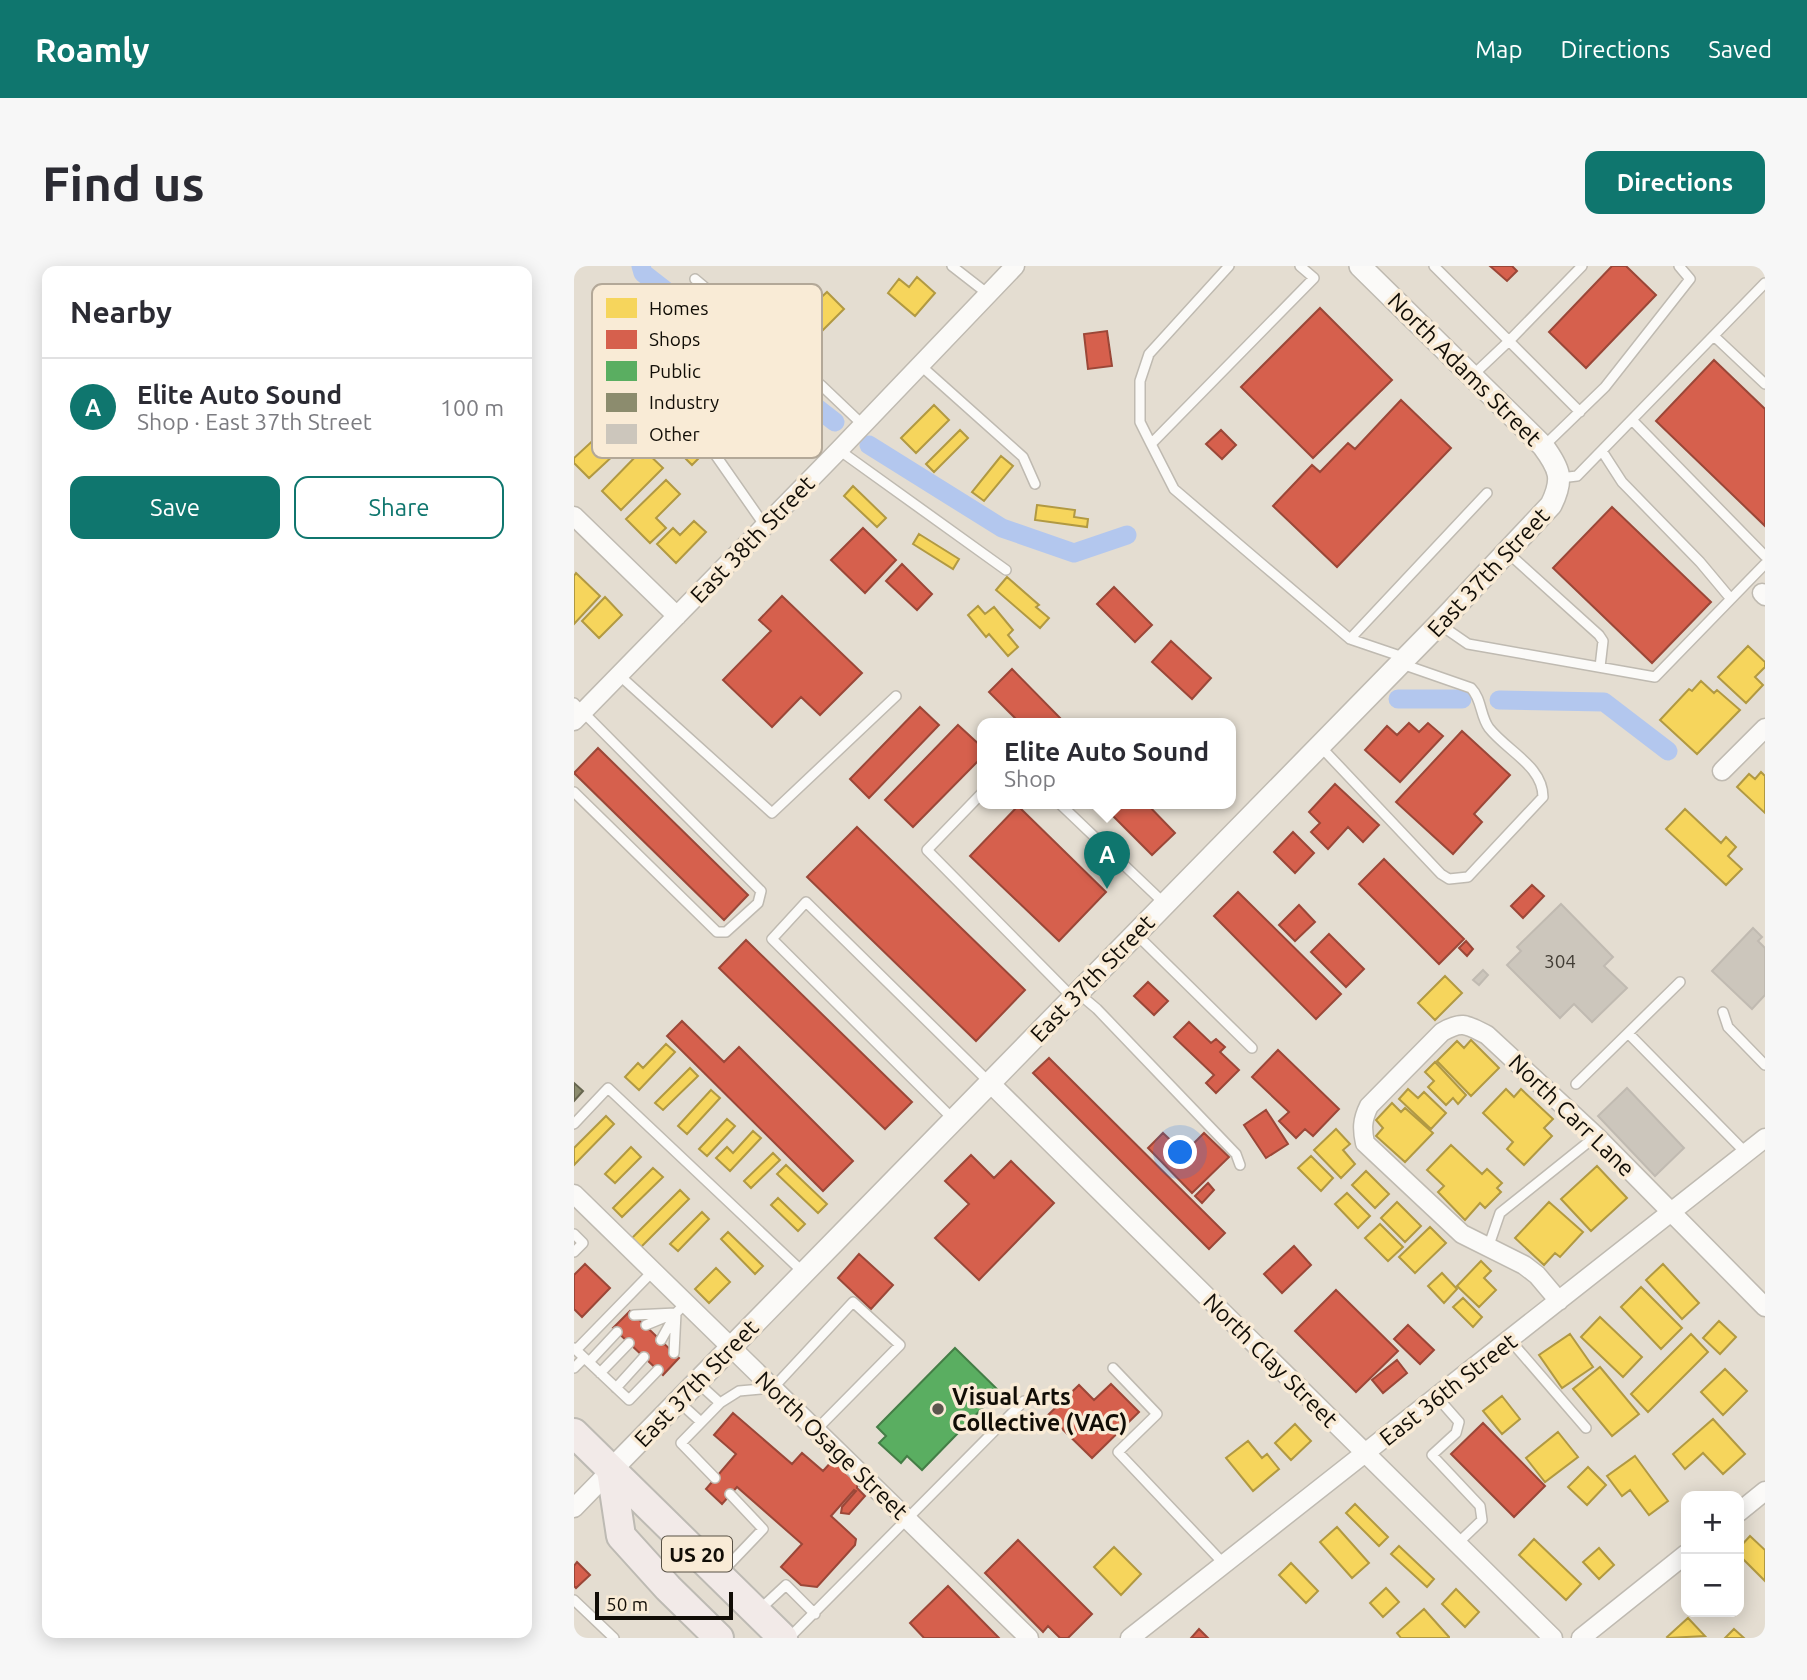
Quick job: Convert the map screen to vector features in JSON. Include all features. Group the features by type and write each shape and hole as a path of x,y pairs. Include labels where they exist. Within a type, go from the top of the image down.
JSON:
{"main road":[{"name":"US 20","path":"574,1433 783,1638"},
{"path":"611,1470 621,1536 668,1588 719,1638"}],"street":[{"name":"East 38th Street","path":"577,712 619,675 677,616 1015,266"},
{"name":"North Adams Street","path":"1360,266 1543,446 1556,463 1560,478"},
{"name":"East 37th Street","path":"611,1470 1439,624 1551,505 1558,491 1560,478"},
{"path":"574,516 677,616"},
{"path":"1722,771 1765,728"},
{"name":"North Carr Lane","path":"1488,1248 1462,1234 1371,1151 1365,1143 1362,1130 1363,1118 1369,1106 1442,1032 1454,1025 1467,1024 1487,1035 1596,1136 1765,1307"},
{"name":"North Clay Street","path":"989,1082 1553,1638"},
{"name":"East 36th Street","path":"1130,1638 1765,1138"},
{"name":"North Osage Street","path":"574,1194 653,1271 681,1308 731,1347 1029,1638"},
{"path":"1488,1248 1524,1265 1537,1275 1559,1301"},
{"path":"574,1508 611,1470"},
{"path":"1744,1508 1765,1491"},
{"path":"1581,1638 1681,1558"}],"lane":[{"path":"952,266 988,294"},
{"path":"1229,266 1149,354 1140,381 1140,422 1174,489 1350,639 1471,688 1478,695 1488,726 1543,783 1543,797 1468,877 1449,879 1441,874 1320,746"},
{"path":"1151,444 1314,278 1300,266"},
{"path":"1434,266 1580,412"},
{"path":"1472,376 1582,266"},
{"path":"1543,446 1605,387 1690,279 1685,268"},
{"path":"695,279 701,284"},
{"path":"1560,478 1577,476 1765,283"},
{"path":"1714,336 1765,384"},
{"path":"920,365 1023,457 1035,484"},
{"path":"822,386 863,425"},
{"path":"1632,420 1765,556"},
{"path":"839,450 1006,570"},
{"path":"1602,451 1622,482 1700,562 1731,599"},
{"path":"718,458 765,526"},
{"path":"1350,639 1487,493"},
{"path":"1507,552 1599,635 1603,641 1600,667"},
{"path":"1439,624 1468,644 1655,677 1765,564"},
{"path":"619,675 772,813 896,696"},
{"path":"574,792 717,932 726,932 758,903 761,891 577,712"},
{"path":"977,798 927,850 1075,996 1097,1009 1236,1154 1240,1166"},
{"path":"1065,809 1165,904"},
{"path":"954,1120 772,939 806,902 989,1082"},
{"path":"1136,934 1252,1048"},
{"path":"1576,1084 1680,982"},
{"path":"1723,1012 1728,1027 1765,1065"},
{"path":"1628,1033 1746,1153"},
{"path":"574,1124 608,1088 804,1273"},
{"path":"1488,1248 1500,1213 1596,1136"},
{"path":"574,1234 583,1243 574,1252"},
{"path":"653,1271 575,1349 629,1400 658,1370"},
{"path":"715,1478 681,1443 720,1404 740,1391 773,1388 853,1302 900,1345 816,1430"},
{"path":"634,1315 681,1308"},
{"path":"646,1325 681,1308"},
{"path":"660,1340 681,1308"},
{"path":"674,1353 681,1308"},
{"path":"574,1368 587,1360 617,1332"},
{"path":"1510,1340 1586,1428"},
{"path":"600,1373 629,1343"},
{"path":"616,1388 644,1357"},
{"path":"1113,1368 1157,1414 1118,1452 1224,1564"},
{"path":"697,1382 720,1404"},
{"path":"1437,1397 1460,1422 1456,1433 1432,1455 1480,1506 1482,1520 1457,1544"},
{"path":"678,1401 701,1422"},
{"path":"789,1638 1024,1401"},
{"path":"719,1575 763,1529 730,1494"},
{"path":"757,1612 786,1585 815,1614"},
{"path":"574,1600 614,1638"}],"building: Homes":[{"path":"917,277 935,293 915,316 888,293 899,279 909,287"},
{"path":"827,292 844,309 822,331 822,297"},
{"path":"934,405 949,420 916,453 901,438"},
{"path":"960,430 968,438 934,472 926,464"},
{"path":"592,441 592,458 611,458 589,478 574,463 574,458"},
{"path":"1001,456 1013,466 984,501 972,492"},
{"path":"634,458 652,458 663,468 621,510 602,491"},
{"path":"685,458 699,458 692,465"},
{"path":"666,480 680,494 656,518 666,528 650,543 626,519"},
{"path":"853,486 886,518 877,527 844,496"},
{"path":"1037,505 1075,510 1074,517 1088,519 1087,527 1035,520"},
{"path":"694,521 706,532 676,563 657,544 673,528 680,535"},
{"path":"919,534 959,559 953,569 913,544"},
{"path":"576,573 600,596 574,624 574,576"},
{"path":"1007,577 1039,605 1036,607 1049,618 1040,628 996,590"},
{"path":"605,597 622,615 599,638 582,621"},
{"path":"978,606 985,614 994,607 1013,630 1008,635 1018,647 1008,656 989,634 986,637 968,615"},
{"path":"1748,646 1765,662 1765,667 1755,677 1763,685 1746,703 1718,677"},
{"path":"1701,681 1714,693 1717,690 1740,710 1697,754 1660,720 1689,689 1692,691"},
{"path":"1761,772 1765,776 1765,813 1737,787 1749,774 1755,779"},
{"path":"1685,809 1721,843 1726,837 1736,847 1728,856 1742,869 1726,885 1666,829"},
{"path":"1445,976 1462,993 1435,1020 1418,1003"},
{"path":"1471,1040 1499,1068 1471,1096 1437,1061 1457,1041 1464,1048"},
{"path":"666,1044 675,1052 639,1090 625,1077 638,1063 643,1068"},
{"path":"1435,1062 1466,1095 1458,1104 1453,1098 1446,1105 1428,1087 1434,1081 1425,1072"},
{"path":"690,1068 698,1076 663,1110 655,1103"},
{"path":"1408,1089 1418,1098 1424,1092 1446,1113 1431,1129 1399,1099"},
{"path":"1506,1089 1514,1097 1521,1089 1553,1119 1544,1128 1552,1136 1524,1165 1507,1149 1513,1142 1483,1113"},
{"path":"711,1090 720,1098 687,1134 678,1126"},
{"path":"1392,1103 1401,1112 1405,1108 1433,1133 1405,1162 1376,1136 1383,1128 1376,1120"},
{"path":"606,1116 614,1124 574,1165 574,1148"},
{"path":"727,1119 735,1126 707,1156 699,1149"},
{"path":"1336,1129 1350,1144 1343,1150 1355,1164 1341,1178 1314,1150"},
{"path":"753,1131 761,1138 730,1171 716,1158 727,1147 733,1153"},
{"path":"1451,1145 1482,1174 1487,1169 1502,1183 1497,1188 1501,1192 1485,1208 1480,1203 1465,1220 1438,1192 1444,1186 1427,1170"},
{"path":"631,1147 641,1157 615,1183 605,1174"},
{"path":"773,1153 780,1160 751,1188 744,1181"},
{"path":"1311,1156 1333,1178 1321,1191 1298,1168"},
{"path":"786,1165 827,1204 818,1213 777,1174"},
{"path":"1597,1166 1627,1198 1591,1231 1561,1199"},
{"path":"653,1168 663,1177 622,1217 613,1208"},
{"path":"1366,1171 1389,1194 1375,1208 1352,1185"},
{"path":"680,1190 689,1199 641,1247 632,1238"},
{"path":"1347,1193 1370,1216 1358,1228 1335,1204"},
{"path":"778,1198 805,1224 798,1231 771,1205"},
{"path":"1397,1202 1421,1226 1405,1242 1381,1218"},
{"path":"1549,1202 1583,1232 1560,1257 1555,1253 1544,1265 1515,1238"},
{"path":"702,1212 709,1219 678,1251 670,1244"},
{"path":"1380,1224 1403,1247 1388,1261 1365,1238"},
{"path":"1430,1227 1446,1243 1415,1273 1399,1257"},
{"path":"728,1232 763,1266 755,1274 721,1239"},
{"path":"1481,1261 1491,1271 1484,1278 1496,1290 1479,1307 1457,1286"},
{"path":"1663,1264 1699,1303 1682,1319 1646,1280"},
{"path":"716,1268 730,1282 709,1303 695,1289"},
{"path":"1442,1273 1457,1289 1444,1303 1428,1286"},
{"path":"1641,1287 1682,1328 1661,1349 1621,1307"},
{"path":"1463,1298 1482,1317 1473,1327 1453,1307"},
{"path":"1600,1317 1642,1357 1623,1377 1581,1337"},
{"path":"1719,1321 1736,1337 1720,1354 1703,1338"},
{"path":"1570,1334 1593,1367 1562,1388 1539,1355"},
{"path":"1691,1334 1708,1352 1648,1412 1631,1394"},
{"path":"1600,1367 1639,1414 1612,1436 1573,1389"},
{"path":"1725,1369 1747,1391 1723,1415 1701,1392"},
{"path":"1502,1396 1520,1419 1502,1434 1483,1411"},
{"path":"1713,1419 1745,1454 1723,1474 1703,1453 1685,1469 1673,1454"},
{"path":"1295,1424 1311,1441 1291,1460 1275,1443"},
{"path":"1558,1432 1578,1457 1545,1482 1526,1458"},
{"path":"1248,1441 1262,1458 1267,1454 1279,1469 1253,1491 1226,1458"},
{"path":"1635,1456 1668,1501 1649,1515 1630,1490 1622,1496 1607,1476"},
{"path":"1588,1467 1606,1485 1587,1505 1568,1487"},
{"path":"1355,1504 1388,1537 1379,1546 1346,1513"},
{"path":"1337,1527 1369,1563 1352,1578 1320,1542"},
{"path":"1750,1536 1765,1550 1765,1581 1744,1560 1744,1543"},
{"path":"1534,1539 1581,1584 1566,1600 1519,1555"},
{"path":"1399,1546 1434,1579 1427,1587 1391,1554"},
{"path":"1114,1547 1141,1574 1121,1595 1094,1567"},
{"path":"1599,1548 1614,1565 1599,1579 1583,1562"},
{"path":"1291,1563 1318,1591 1306,1603 1279,1575"},
{"path":"1386,1588 1399,1602 1383,1617 1370,1603"},
{"path":"1456,1589 1479,1612 1465,1627 1442,1604"},
{"path":"1424,1609 1449,1638 1401,1638 1397,1633"},
{"path":"1688,1618 1705,1636 1667,1637"},
{"path":"1734,1629 1744,1638 1725,1638"}],"building: Shops":[{"path":"1490,266 1512,266 1517,271 1507,281"},
{"path":"1612,266 1626,266 1656,295 1586,368 1549,332"},
{"path":"1320,308 1392,380 1313,458 1241,387"},
{"path":"1107,331 1112,366 1088,369 1084,334"},
{"path":"1714,360 1765,409 1765,526 1656,421"},
{"path":"1401,400 1451,448 1337,567 1273,506 1312,465 1320,472 1348,443 1355,449"},
{"path":"1221,430 1236,445 1222,459 1206,444"},
{"path":"1612,507 1711,602 1652,663 1553,568"},
{"path":"863,528 896,560 865,593 831,560"},
{"path":"902,564 932,594 917,610 886,581"},
{"path":"1114,587 1152,625 1135,642 1097,604"},
{"path":"782,596 862,673 820,715 801,697 772,727 723,680 771,631 759,620"},
{"path":"1171,641 1211,678 1192,699 1152,662"},
{"path":"1012,669 1060,718 1015,718 989,692"},
{"path":"920,707 939,725 869,798 850,779"},
{"path":"1409,723 1419,732 1428,723 1443,736 1400,782 1365,750 1387,726 1397,735"},
{"path":"958,725 977,742 977,762 913,827 885,800"},
{"path":"1462,731 1510,775 1474,814 1482,822 1453,854 1396,802"},
{"path":"598,748 748,895 724,920 574,773"},
{"path":"1335,784 1379,825 1363,842 1348,827 1328,849 1311,832 1320,823 1309,812"},
{"path":"1015,809 1021,809 1106,892 1059,941 970,856"},
{"path":"1106,809 1152,809 1175,833 1152,855"},
{"path":"857,827 1025,990 976,1041 807,877"},
{"path":"1293,832 1314,853 1295,873 1274,852"},
{"path":"1384,859 1464,939 1439,964 1359,884"},
{"path":"1532,885 1544,896 1523,918 1511,906"},
{"path":"1238,892 1341,994 1316,1019 1214,916"},
{"path":"1299,905 1315,922 1295,941 1279,925"},
{"path":"1329,934 1364,969 1346,987 1311,952"},
{"path":"746,940 912,1102 885,1129 719,968"},
{"path":"1466,941 1473,949 1467,956 1459,948"},
{"path":"1148,982 1168,1001 1154,1015 1134,996"},
{"path":"682,1021 724,1062 739,1047 853,1161 823,1191 667,1036"},
{"path":"1189,1022 1211,1043 1216,1039 1225,1047 1220,1052 1239,1070 1216,1093 1206,1083 1214,1075 1174,1037"},
{"path":"1278,1050 1339,1109 1313,1136 1305,1129 1296,1138 1279,1121 1289,1112 1252,1077"},
{"path":"1049,1058 1225,1233 1209,1249 1033,1073"},
{"path":"1266,1110 1288,1144 1266,1158 1244,1125"},
{"path":"1163,1133 1184,1153 1204,1133 1229,1157 1192,1193 1148,1148"},
{"path":"971,1155 994,1178 1011,1161 1054,1203 979,1280 935,1238 969,1204 945,1181"},
{"path":"1208,1183 1214,1190 1202,1203 1195,1196"},
{"path":"1294,1246 1311,1265 1282,1293 1264,1274"},
{"path":"859,1254 893,1285 871,1309 838,1278"},
{"path":"585,1264 610,1288 582,1317 574,1309 574,1275"},
{"path":"1336,1290 1398,1351 1356,1392 1295,1331"},
{"path":"630,1311 679,1358 663,1375 613,1328"},
{"path":"1408,1325 1434,1350 1420,1364 1394,1339"},
{"path":"1397,1360 1407,1373 1383,1393 1372,1380"},
{"path":"1111,1384 1139,1412 1092,1458 1048,1415 1079,1385 1094,1400"},
{"path":"733,1413 792,1464 802,1453 823,1471 833,1460 858,1482 857,1488 865,1496 849,1514 841,1513 842,1507 856,1491 854,1490 831,1516 856,1539 855,1545 817,1587 801,1585 781,1567 802,1544 737,1487 722,1504 706,1489 736,1454 714,1435"},
{"path":"1483,1423 1545,1486 1514,1517 1451,1454"},
{"path":"1018,1540 1092,1614 1068,1638 1060,1638 1048,1626 1043,1632 985,1573"},
{"path":"577,1562 590,1575 576,1588 574,1566"},
{"path":"948,1586 999,1638 924,1638 910,1623"},
{"path":"1199,1629 1208,1638 1191,1638"}],"building: Public":[{"name":"Visual Arts Collective (VAC)","path":"955,1348 999,1391 922,1470 907,1456 901,1463 879,1443 886,1436 877,1427"}],"building: Industry":[{"path":"574,1083 583,1091 574,1101"}],"building: Other":[{"path":"1561,904 1613,957 1604,966 1627,988 1592,1022 1574,1004 1560,1018 1507,965 1521,951 1517,947"},
{"path":"1753,928 1762,937 1758,941 1765,948 1765,995 1752,1009 1712,971"},
{"path":"1483,970 1488,975 1479,985 1473,980"},
{"path":"1627,1088 1684,1148 1655,1176 1598,1116"}],"waterway":[{"path":"641,266 643,273 657,284"},
{"path":"822,412 835,422"},
{"path":"869,445 1002,528 1074,553 1127,535"},
{"path":"1398,699 1462,699"},
{"path":"1499,700 1604,702 1668,751"}],"place":[{"name":"Elite Auto Sound","path":"1107,889"},
{"name":"Visual Arts Collective (VAC)","path":"938,1409"}]}
